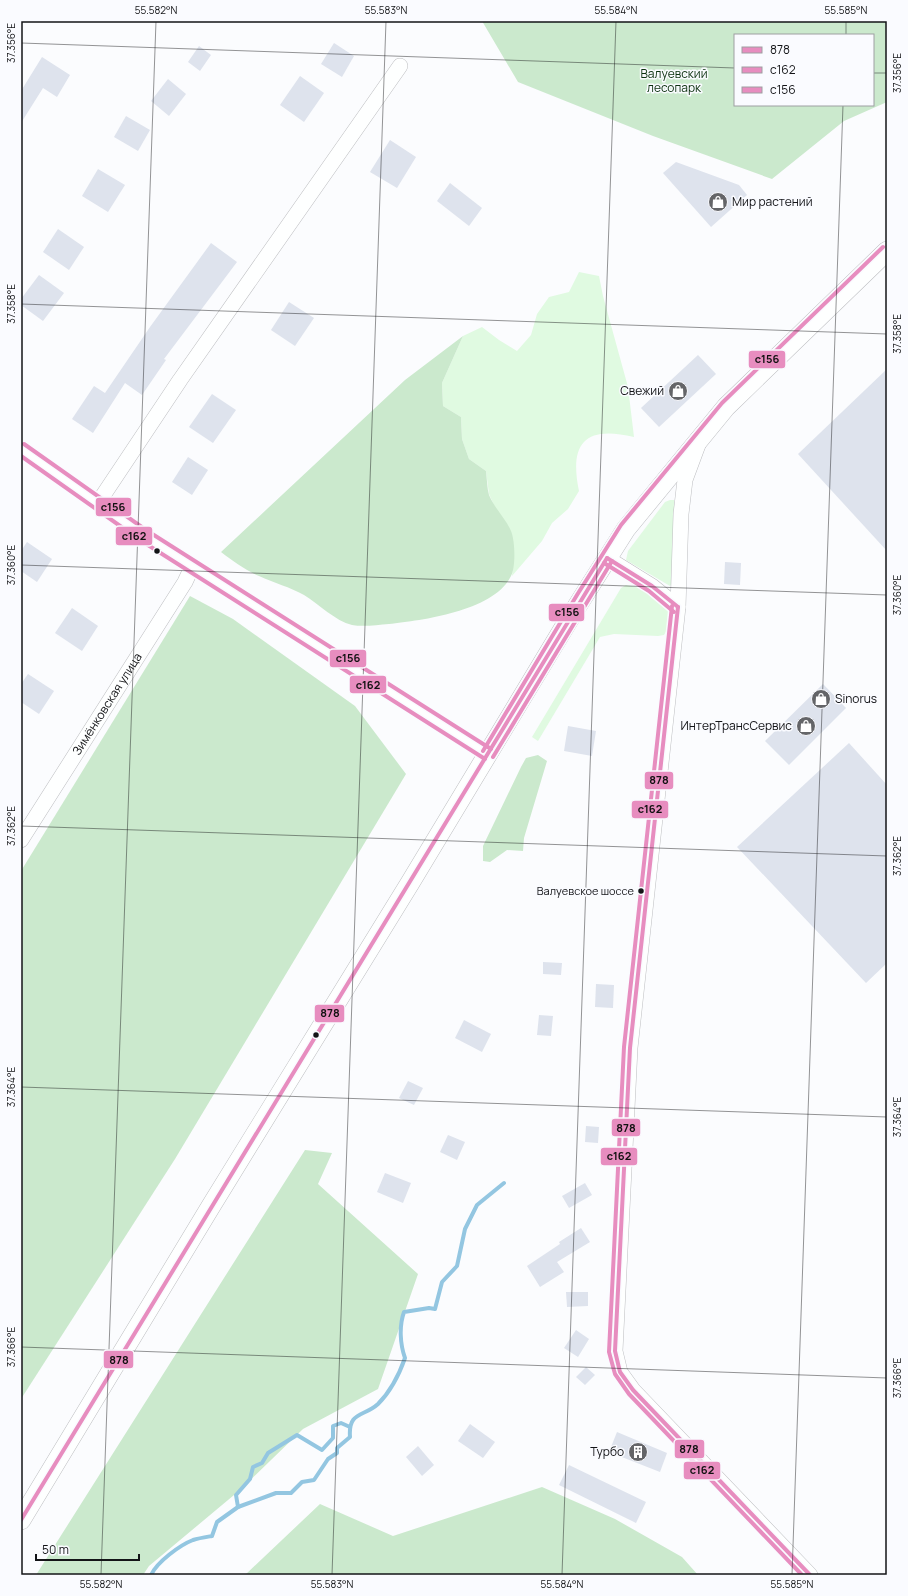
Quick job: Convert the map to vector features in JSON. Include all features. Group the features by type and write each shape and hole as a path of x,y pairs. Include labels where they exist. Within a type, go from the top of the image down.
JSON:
{"main road":[{"path":"21,1520 211,1206 626,529 702,435 761,372 887,251"}],"street":[{"path":"98,503 180,380 400,66"},
{"path":"702,435 685,480 681,514 678,607 630,1048 616,1351 620,1372 633,1390 810,1575"},
{"path":"21,448 143,535 488,754"},
{"path":"607,558 652,586 678,607"},
{"name":"Зимёнковская улица","path":"21,840 185,582 192,567"}],"green space":[{"name":"Валуевский лесопарк","path":"482,21 887,21 887,102 844,121 772,179 653,136 518,82"},
{"path":"579,272 599,276 628,387 634,437 617,434 603,434 592,436 584,442 579,450 576,461 576,474 579,491 568,509 552,523 542,541 512,576 514,554 511,532 498,514 489,494 486,471 469,459 462,439 461,417 443,406 442,383 463,336 482,327 517,351 531,335 537,314 549,297 569,292"},
{"path":"463,336 442,383 443,406 461,417 462,439 469,459 486,471 489,495 511,531 514,566 511,576 502,588 490,598 474,606 456,612 420,620 370,626 356,626 339,620 299,592 249,571 221,552 405,380"},
{"path":"674,500 675,506 672,583 670,586 626,560 628,551 665,502"},
{"path":"626,585 642,588 670,609 669,626 666,632 664,635 658,636 614,634 600,637 538,741 532,737 621,588"},
{"path":"190,596 233,619 355,706 406,774 175,1159 21,1399 21,871"},
{"path":"538,755 547,761 524,838 523,851 507,850 490,862 483,861 483,846 521,767 526,758"},
{"path":"305,1150 332,1153 318,1184 418,1274 378,1389 303,1429 240,1490 149,1566 143,1575 36,1575"},
{"path":"542,1487 615,1519 682,1557 698,1575 245,1575 320,1504 393,1536"}],"building":[{"path":"334,43 354,56 342,77 321,64"},
{"path":"199,46 211,55 200,71 188,62"},
{"path":"42,57 70,75 57,97 43,88 21,123 21,91"},
{"path":"300,76 324,93 304,122 280,105"},
{"path":"168,79 186,94 169,116 151,101"},
{"path":"126,116 150,130 138,151 114,137"},
{"path":"390,140 416,157 397,188 370,172"},
{"path":"676,162 739,185 747,195 711,227 663,173"},
{"path":"98,169 125,185 108,212 82,196"},
{"path":"450,183 482,208 469,226 437,201"},
{"path":"58,229 84,247 69,270 43,252"},
{"path":"211,243 237,262 164,359 166,360 142,395 125,383 93,433 72,419 94,386 105,393 150,327"},
{"path":"39,275 64,293 43,321 21,305 21,299"},
{"path":"289,302 314,318 295,346 271,330"},
{"name":"Свежий","path":"698,355 716,374 659,427 641,408"},
{"path":"887,369 887,551 798,454"},
{"path":"212,394 236,410 213,443 189,427"},
{"path":"188,457 208,470 192,495 172,482"},
{"path":"27,542 52,559 37,582 21,571 21,551"},
{"path":"725,562 741,563 740,585 724,584"},
{"path":"72,608 98,626 82,651 55,633"},
{"path":"28,674 54,691 39,714 21,702 21,684"},
{"path":"823,684 846,708 789,765 765,741"},
{"path":"568,726 596,731 592,756 564,751"},
{"path":"849,743 887,785 887,963 866,983 737,847"},
{"path":"543,962 562,963 561,975 543,974"},
{"path":"596,984 614,985 613,1008 595,1007"},
{"path":"539,1015 553,1016 551,1036 537,1035"},
{"path":"464,1020 491,1034 482,1052 455,1038"},
{"path":"408,1081 423,1088 414,1105 399,1098"},
{"path":"586,1126 599,1127 598,1143 585,1142"},
{"path":"448,1135 465,1142 457,1160 440,1152"},
{"path":"385,1173 411,1183 403,1203 377,1192"},
{"path":"585,1183 592,1195 569,1208 562,1196"},
{"path":"581,1228 590,1242 557,1262 564,1272 540,1287 527,1266 560,1244 559,1242"},
{"path":"566,1292 588,1292 588,1306 567,1307"},
{"path":"576,1330 589,1339 578,1357 564,1348"},
{"path":"586,1367 595,1375 585,1385 576,1377"},
{"path":"470,1424 495,1442 483,1458 458,1441"},
{"name":"Турбо","path":"617,1432 667,1453 660,1472 609,1452"},
{"path":"418,1446 434,1465 422,1476 406,1457"},
{"path":"569,1465 646,1502 636,1523 559,1485"}],"waterway":[{"path":"151,1575 169,1554 193,1540 212,1536 217,1522 238,1507 276,1493 291,1493 302,1482 314,1480 328,1459 337,1453 337,1448 350,1437 350,1429 354,1419 378,1404 391,1388 405,1358 401,1335 401,1323 404,1312 429,1308 435,1309 442,1282 457,1266 465,1229 477,1205 504,1183"},
{"path":"238,1507 236,1495 250,1479 253,1467 262,1463 268,1453 297,1435 322,1450 333,1438 333,1426 341,1423 350,1427"}],"transit line":[{"name":"с156","path":"483,751 621,525 722,403 883,247"},
{"name":"с156","path":"24,444 146,530 491,749"},
{"name":"с162","path":"21,456 140,540 485,759"},
{"name":"878","path":"607,558 652,586 678,607"},
{"name":"878","path":"21,1520 607,558"},
{"name":"с162","path":"493,757 612,561"},
{"name":"с162","path":"604,563 649,591 674,612"},
{"name":"с162","path":"672,606 624,1047 609,1352 615,1374 629,1394 802,1575"},
{"name":"878","path":"678,607 630,1048 615,1351 620,1372 633,1390 810,1575"}],"place":[{"name":"Мир растений","path":"718,202"},
{"name":"Свежий","path":"678,391"},
{"name":"Sinorus","path":"821,699"},
{"name":"ИнтерТрансСервис","path":"806,726"},
{"name":"Валуевское шоссе","path":"641,891"},
{"name":"Турбо","path":"638,1452"}]}
